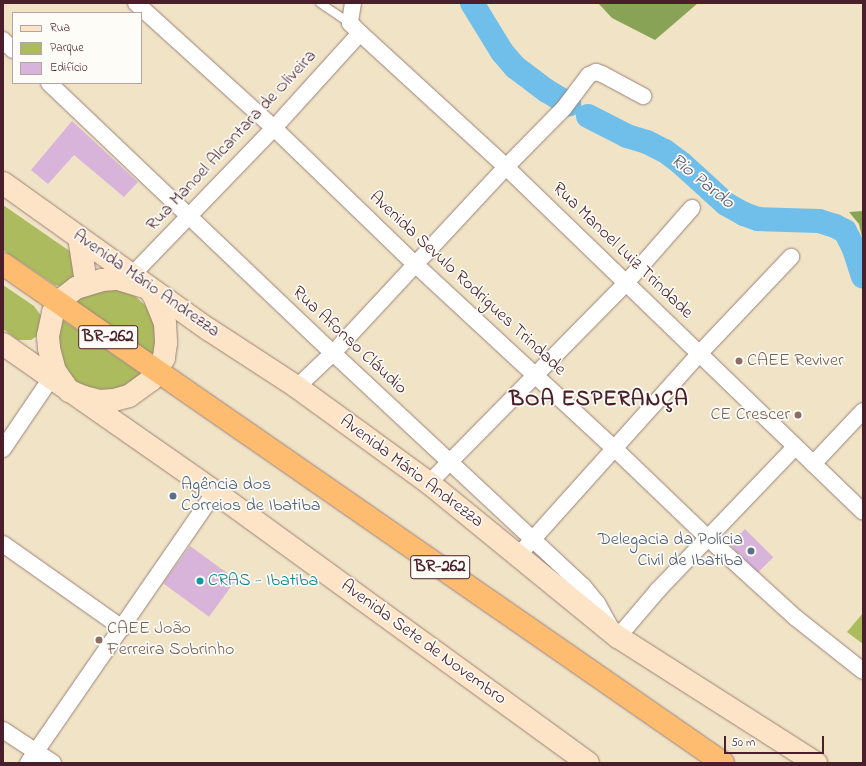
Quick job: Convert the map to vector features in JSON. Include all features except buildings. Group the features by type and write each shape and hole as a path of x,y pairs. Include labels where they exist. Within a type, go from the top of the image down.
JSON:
{"highway":[{"name":"BR-262","path":"3,264 723,763"}],"street":[{"name":"Avenida Sevulo Rodrigues Trindade","path":"136,3 274,128 415,264 614,448 708,538 796,618 863,671"},
{"name":"Rua Manoel Alcantara de Oliveira","path":"140,281 189,215 274,128 354,18"},
{"name":"Rua Manoel Luiz Trindade","path":"354,18 863,512"},
{"path":"3,40 12,49"},
{"path":"297,387 333,353 506,167 571,100 590,75 596,72 643,96"},
{"name":"Rua Afonso Cláudio","path":"49,84 450,463 525,548"},
{"name":"Avenida Mário Andrezza","path":"3,183 208,329 297,387 429,483 525,548 616,636 816,763"},
{"path":"429,483 626,283 692,208"},
{"path":"79,237 86,283"},
{"path":"525,548 699,354 791,257"},
{"path":"143,387 130,396 114,400 99,400 84,397 69,391 55,371 51,360 48,336 53,313 58,302 71,291 86,283 118,279 140,281 162,314 166,343 164,358 158,371 134,398 129,409 128,419 133,429 146,445"},
{"path":"166,343 186,332 208,329"},
{"path":"9,348 48,336"},
{"name":"Avenida Sete de Novembro","path":"9,348 215,492 588,763"},
{"path":"3,449 51,378"},
{"path":"813,464 863,411"},
{"path":"616,636 795,447"},
{"path":"32,758 215,492"},
{"path":"3,544 122,628"},
{"path":"3,730 32,758 53,763"}],"lane":[{"path":"320,3 354,18"}],"green space":[{"path":"598,3 698,3 655,40 612,18"},
{"path":"3,205 71,252 78,276 62,287 55,285 3,250"},
{"path":"863,211 863,241 859,224 849,212"},
{"path":"3,285 34,306 42,317 37,336 31,340 18,340 3,329"},
{"path":"96,288 124,290 136,297 146,306 153,318 157,332 153,359 72,301"},
{"path":"60,318 143,375 133,384 108,392 82,387 71,379 63,369 55,344"},
{"path":"863,613 863,644 847,632"}],"waterway":[{"name":"Rio Pardo","path":"472,3 502,52 515,67 547,91 569,104"},
{"name":"Rio Pardo","path":"588,116 627,136 647,142 665,151 681,163 726,204 744,214 758,219 819,221 845,231 854,249 863,277"}],"place":[{"name":"CAEE Reviver","path":"739,361"},
{"name":"CE Crescer","path":"798,415"},
{"name":"Agência dos Correios de Ibatiba","path":"173,496"},
{"name":"Delegacia da Polícia Civil de Ibatiba","path":"751,551"},
{"name":"CRAS - Ibatiba","path":"200,581"},
{"name":"CAEE João Ferreira Sobrinho","path":"99,640"}],"district":[{"name":"BOA ESPERANÇA","path":"599,401"}]}
